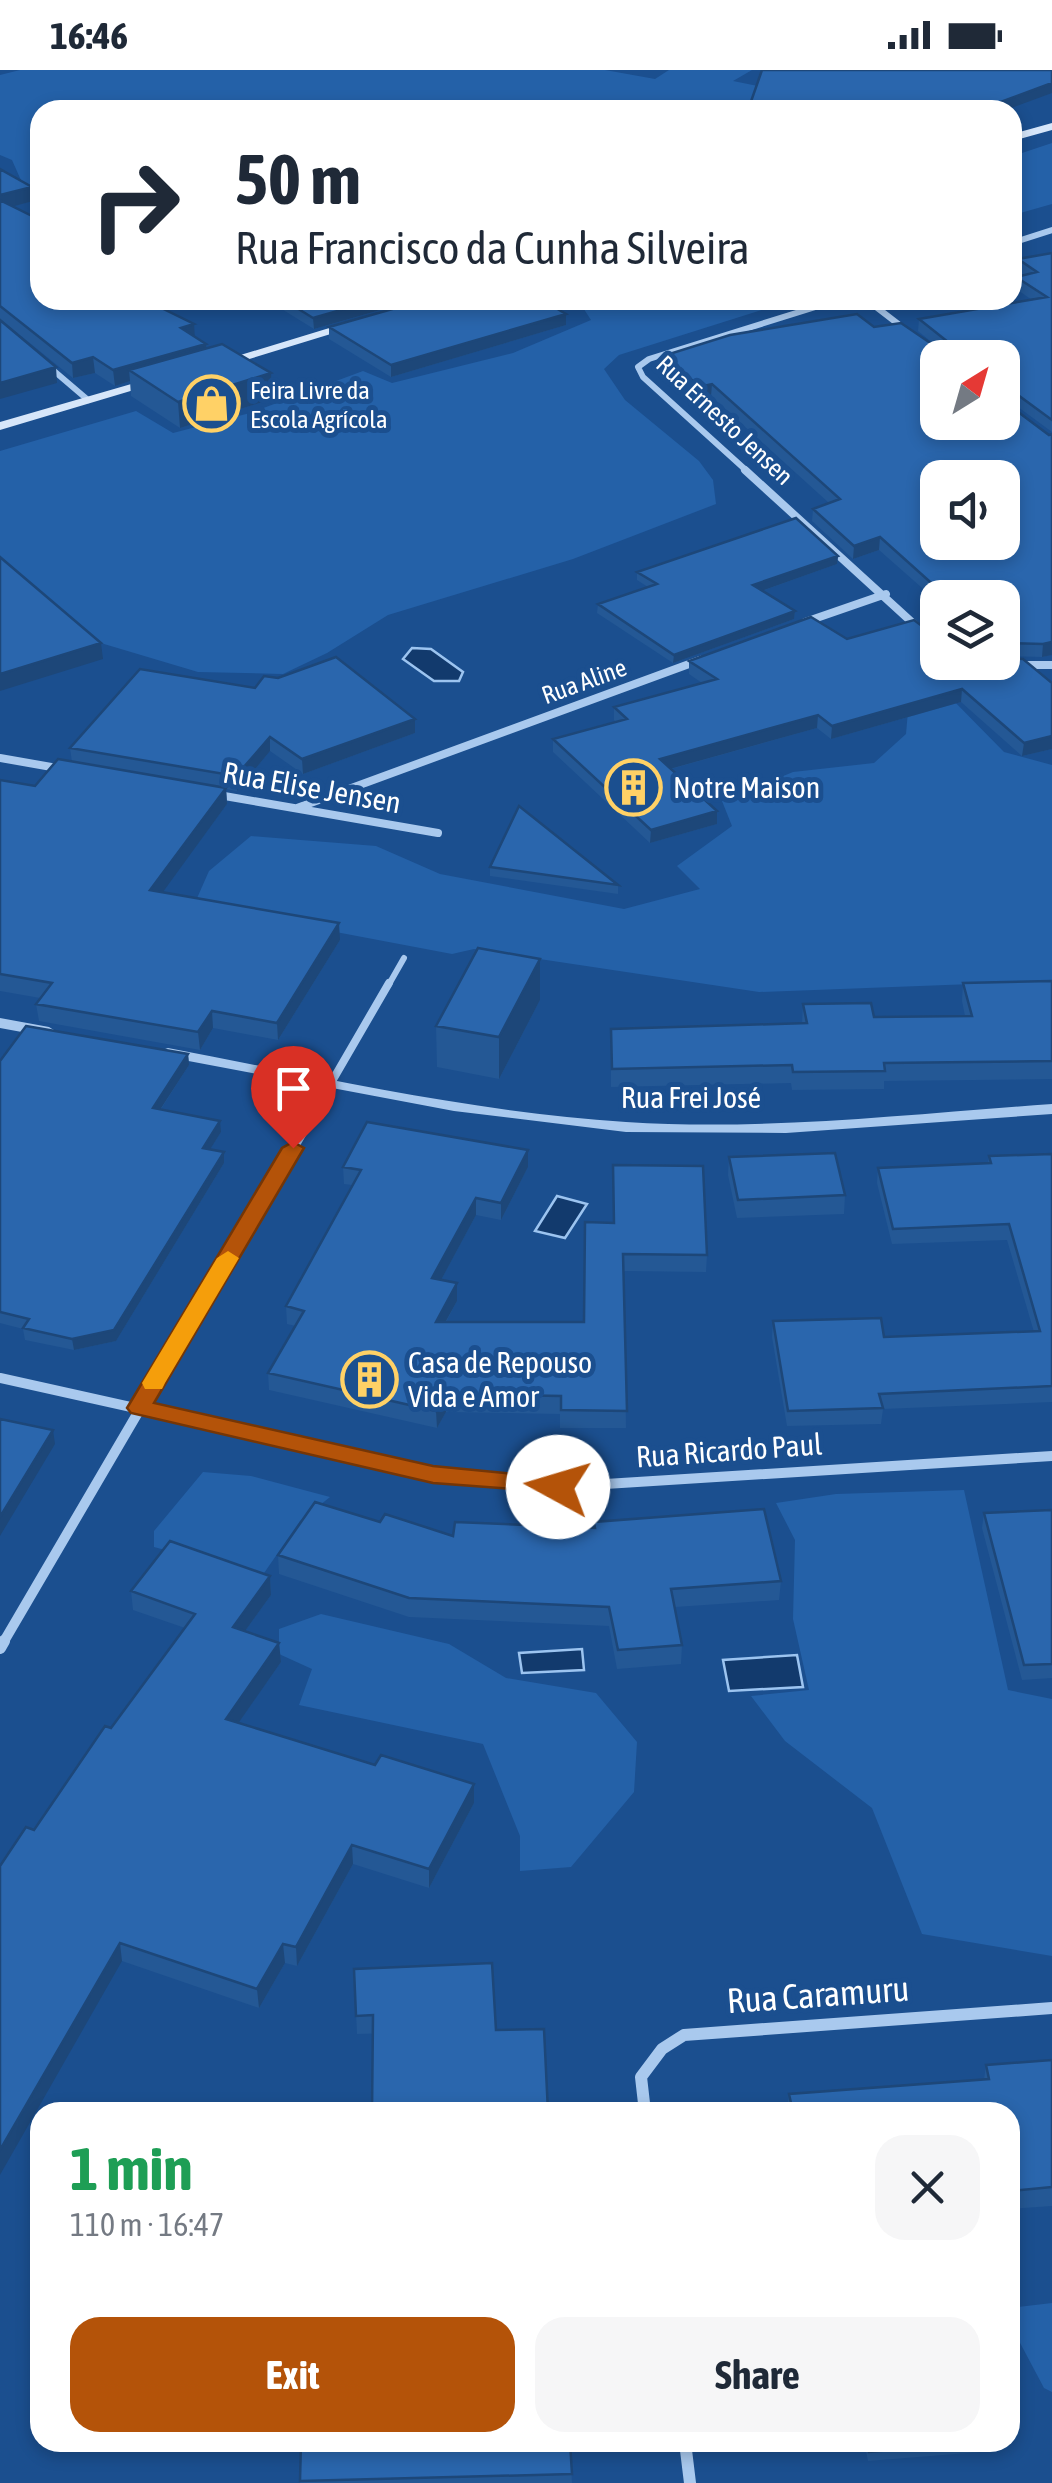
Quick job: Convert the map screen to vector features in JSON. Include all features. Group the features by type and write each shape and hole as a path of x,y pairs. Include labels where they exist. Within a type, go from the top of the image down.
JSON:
{"main road":[{"path":"1022,135 1052,126"},
{"path":"200,369 368,321"},
{"path":"0,426 182,374"}],"street":[{"path":"1022,240 1052,230"},
{"name":"Rua Ernesto Jensen","path":"806,310 649,359 638,366 643,377 920,628"},
{"path":"881,310 912,334"},
{"path":"43,362 88,400"},
{"path":"794,626 886,594"},
{"name":"Rua Aline","path":"297,808 720,653"},
{"path":"1020,665 1052,665"},
{"path":"0,758 74,770"},
{"name":"Rua Elise Jensen","path":"204,792 438,834"},
{"path":"0,1023 70,1036"},
{"name":"Rua Frei José","path":"156,1052 542,1119 679,1129 1052,1109"},
{"path":"0,1648 332,1084"},
{"name":"Rua Ricardo Paul","path":"0,1378 433,1474 558,1487 1052,1456"},
{"name":"Rua Caramuru","path":"645,2102 641,2076 662,2050 684,2035 1052,2008"},
{"path":"686,2452 690,2483"}],"lane":[{"path":"332,1084 404,958"}],"shaded area":[{"path":"20,70 605,70 655,79 669,70 752,70 733,81 826,100 30,100 30,193 12,160 0,155 0,75"},
{"path":"1052,143 1052,204 1022,212 1022,153"},
{"path":"584,310 761,310 619,355 604,369 625,400 699,461 713,480 716,504 573,559 388,615 327,653 283,674 198,672 94,641 0,558 0,451 136,411 173,433 250,413 363,371 392,383 513,353 591,320"},
{"path":"412,648 431,649 463,672 459,681 434,681 403,659"},
{"path":"945,692 1004,752 1052,765 1052,981 759,992 474,949 452,954 194,905 209,871 251,836 376,846 440,874 624,909 700,889 677,866 732,826 722,801 793,772 874,763 906,734 908,711"},
{"path":"557,1196 587,1204 565,1238 535,1231"},
{"path":"203,1472 251,1476 330,1497 300,1521 262,1576 154,1547 154,1531"},
{"path":"964,1490 1008,1690 1052,1699 1052,1956 922,1934 872,1808 785,1741 751,1696 809,1690 793,1619 795,1540 776,1503 836,1494"},
{"path":"321,1614 449,1644 506,1678 596,1693 637,1742 634,1792 571,1867 520,1871 520,1836 483,1744 299,1705 312,1669 279,1654 279,1629"},
{"path":"582,1649 584,1670 522,1673 519,1653"},
{"path":"797,1655 803,1687 729,1691 723,1660"},
{"path":"1052,2303 1052,2392 1044,2388 1020,2343 1020,2307"}],"building":[{"path":"762,70 1052,70 1052,83 1006,100 752,100"},
{"path":"0,169 30,186 30,188 0,195"},
{"path":"0,200 30,215 30,310 165,310 194,324 181,328 206,344 113,370 93,357 72,363 0,306"},
{"path":"1052,253 1052,420 1020,397 1020,340 945,340 919,319 971,310 1022,310 1022,301 1047,297 1022,281 1022,276 1037,272 1022,258"},
{"path":"300,310 341,310 313,318"},
{"path":"389,310 559,310 566,314 391,365 329,327"},
{"path":"857,314 874,327 901,323 926,340 920,340 920,440 1020,440 1020,413 1052,434 1052,642 1020,643 1020,580 928,580 880,537 854,546 813,509 840,499 712,384 699,387 666,355 730,335"},
{"path":"0,320 56,367 0,383"},
{"path":"222,344 271,373 178,402 129,370"},
{"path":"796,518 838,556 753,585 795,611 674,655 598,604 657,584 637,572"},
{"path":"0,557 101,643 0,674"},
{"path":"811,617 847,639 914,620 920,624 920,680 1020,680 1023,659 1052,683 1052,736 1024,743 962,689 832,726 818,715 660,759 717,811 651,830 553,739 627,719 614,707 717,679 689,661"},
{"path":"336,657 415,719 302,759 270,737 236,776 70,748 140,669 255,688 264,676 278,678"},
{"path":"58,759 226,788 150,890 339,923 277,1023 212,1011 198,1032 36,1004 52,983 0,974 0,780 35,786"},
{"path":"519,806 618,885 490,867"},
{"path":"478,948 540,959 499,1037 436,1026"},
{"path":"1052,981 1052,1061 884,1063 885,1071 793,1072 792,1065 612,1069 611,1029 807,1023 803,1004 871,1003 874,1017 972,1016 963,983"},
{"path":"26,1026 188,1054 153,1108 220,1121 203,1148 224,1152 114,1330 72,1339 23,1328 29,1319 0,1312 0,1061"},
{"path":"367,1122 528,1150 501,1203 476,1198 432,1278 457,1283 436,1322 584,1322 585,1222 614,1223 613,1165 703,1166 707,1255 623,1254 627,1411 561,1410 561,1396 445,1394 436,1411 268,1373 304,1311 286,1306 361,1170 343,1167"},
{"path":"835,1153 845,1195 738,1200 729,1157"},
{"path":"1052,1154 1052,1386 879,1394 883,1408 788,1411 773,1321 881,1318 884,1337 1040,1331 1009,1224 893,1229 878,1168 991,1163 989,1156"},
{"path":"0,1419 53,1430 0,1517"},
{"path":"315,1502 380,1522 385,1514 453,1536 455,1522 595,1528 594,1522 764,1509 781,1581 671,1589 682,1645 618,1650 609,1607 409,1598 278,1555"},
{"path":"1052,1510 1052,1664 1024,1665 984,1513"},
{"path":"170,1541 270,1576 233,1627 279,1643 226,1719 375,1765 381,1755 474,1784 429,1869 352,1845 296,1947 283,1944 257,1989 120,1943 0,2150 0,1866 26,1827 34,1830 105,1726 111,1728 195,1614 131,1591"},
{"path":"492,1963 496,2030 544,2029 548,2102 372,2102 373,2015 356,2016 354,1969"},
{"path":"1052,2060 1052,2187 1020,2190 1020,2102 791,2102 789,2094 989,2079 986,2065"},
{"path":"301,2452 571,2452 572,2474 300,2481"}],"slow traffic":[{"path":"154,1383 228,1258"}],"place":[{"name":"Feira Livre da Escola Agrícola","path":"211,404"},
{"name":"Notre Maison","path":"634,788"},
{"name":"Casa de Repouso Vida e Amor","path":"369,1380"}],"route":[{"path":"293,1148 139,1408 433,1474 558,1487"}]}
